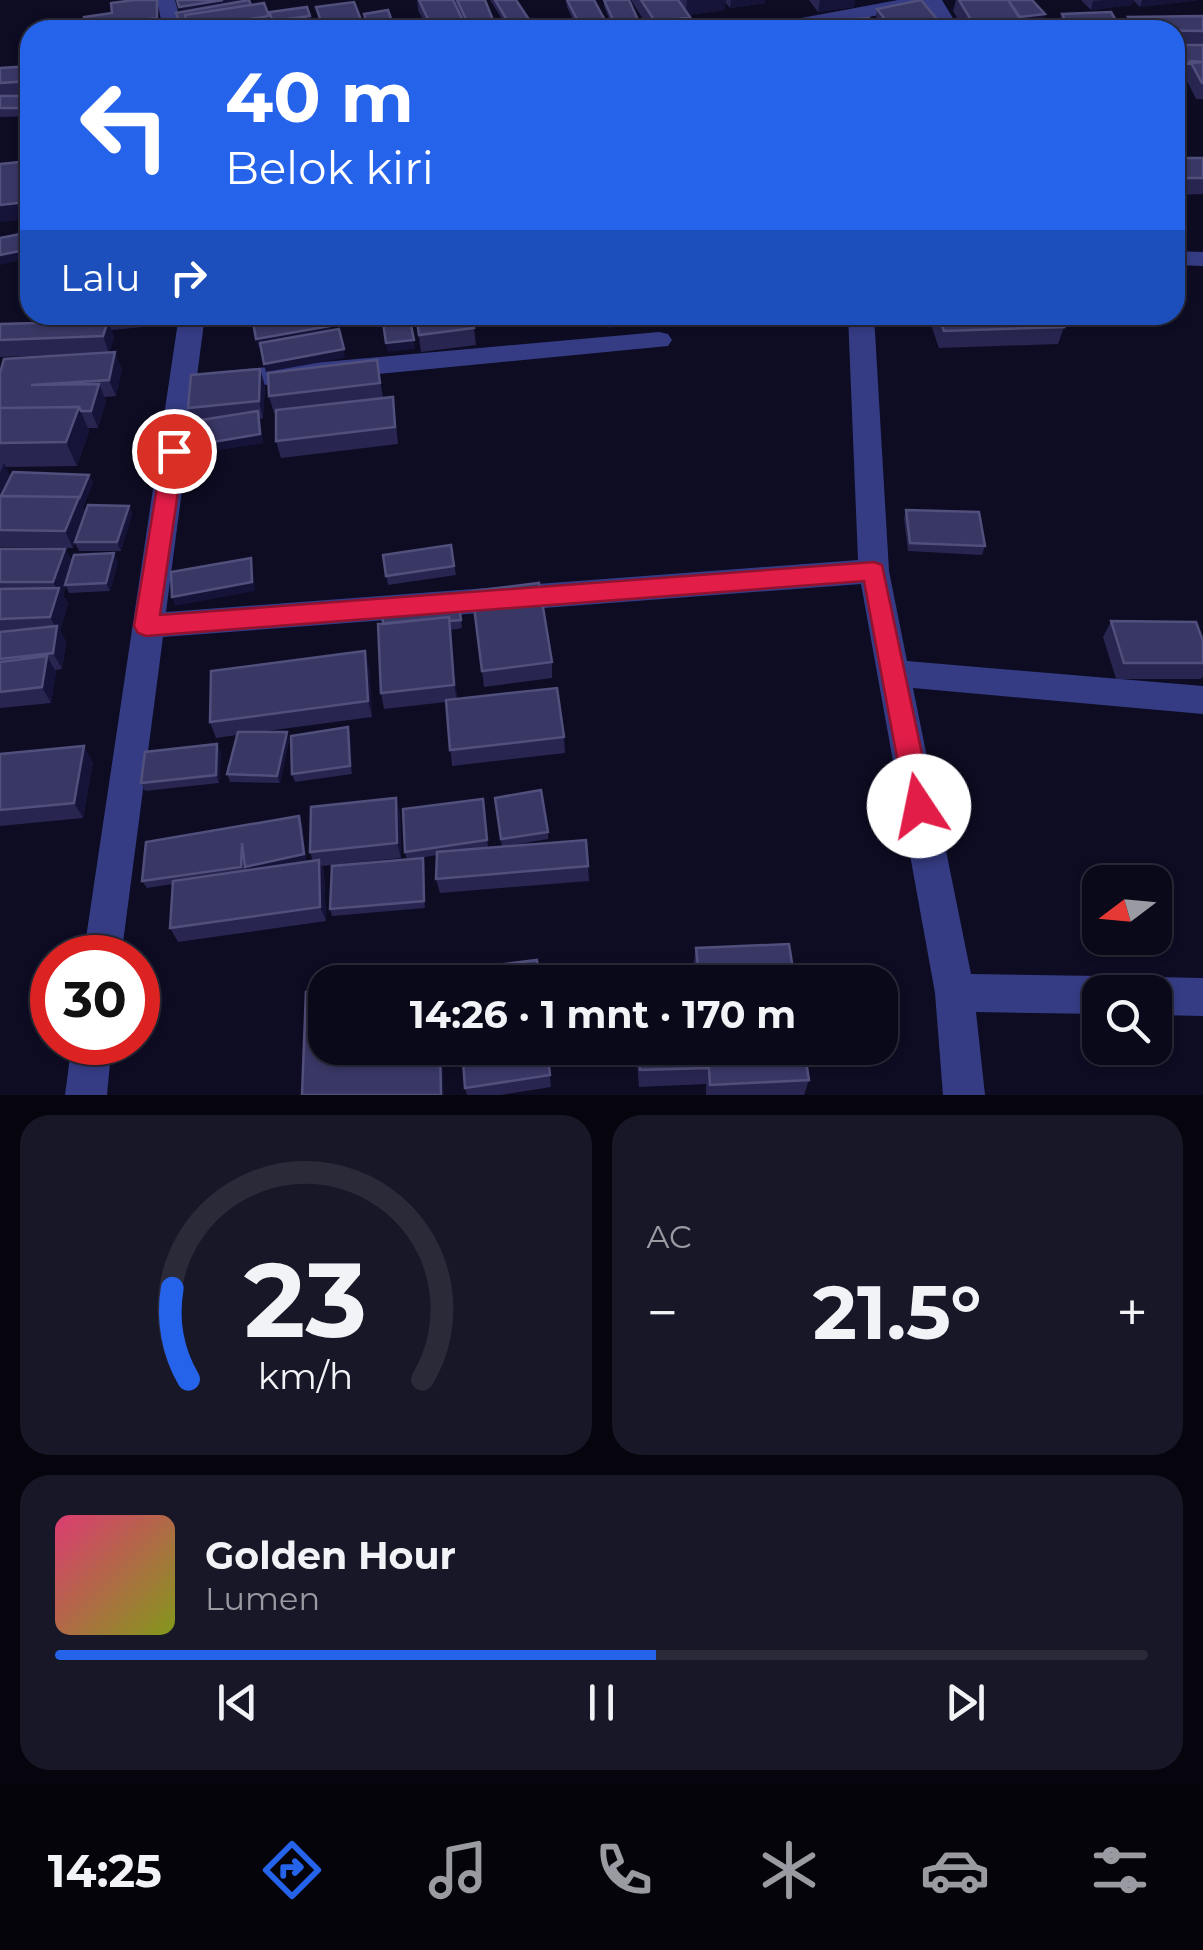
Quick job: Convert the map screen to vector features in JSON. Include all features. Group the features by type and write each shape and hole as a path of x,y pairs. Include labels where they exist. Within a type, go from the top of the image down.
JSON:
{"street":[{"path":"823,20 930,0"},
{"path":"105,935 191,325"},
{"path":"862,325 874,571 955,993 964,1095"},
{"path":"183,384 659,340"},
{"path":"146,626 874,571"},
{"path":"894,674 1203,700"},
{"path":"955,993 1082,995"},
{"path":"1172,996 1203,997"},
{"path":"86,1095 89,1065"}],"building":[{"path":"157,0 157,18 84,20 112,13 111,3"},
{"path":"177,0 223,0 179,7"},
{"path":"249,0 251,5 185,15 186,20 179,20 176,13"},
{"path":"419,0 453,0 463,20 428,20"},
{"path":"457,0 485,0 493,20 466,20"},
{"path":"495,0 516,0 529,20 507,20"},
{"path":"567,0 594,0 605,20 577,20"},
{"path":"604,0 629,0 638,20 613,20"},
{"path":"641,0 678,0 690,17 673,20 654,20"},
{"path":"921,0 938,20 885,20 877,9"},
{"path":"959,0 1008,0 1021,20 971,20"},
{"path":"1008,0 1032,0 1045,14 1020,17"},
{"path":"354,2 361,20 321,20 316,7"},
{"path":"264,3 269,16 186,20 185,15"},
{"path":"307,7 310,16 272,20 270,12"},
{"path":"388,10 392,20 366,20 364,14"},
{"path":"1111,12 1116,20 1065,20 1062,14"},
{"path":"1203,16 1203,31 1185,31 1185,20 1128,17"},
{"path":"1185,45 1203,45 1203,62 1185,63"},
{"path":"1190,61 1203,62 1203,83 1202,83"},
{"path":"20,67 20,82 0,83 0,68"},
{"path":"0,96 20,96 20,108 0,108"},
{"path":"1185,158 1203,158 1203,178 1185,178"},
{"path":"20,162 20,203 0,205 0,164"},
{"path":"20,234 20,251 0,255 0,238"},
{"path":"0,324 107,325 103,336 0,340"},
{"path":"254,325 330,325 330,326 256,339"},
{"path":"383,325 411,325 414,340 386,343"},
{"path":"418,325 474,325 474,328 419,335"},
{"path":"942,325 1064,327 944,331"},
{"path":"339,329 344,349 264,364 260,343"},
{"path":"115,352 109,380 31,385 99,384 91,411 81,411 79,407 0,408 4,359"},
{"path":"377,360 380,383 269,396 268,373"},
{"path":"260,369 259,401 188,408 191,375"},
{"path":"393,397 395,427 276,441 276,410"},
{"path":"79,407 66,442 0,443 0,408"},
{"path":"258,411 260,434 189,446 188,422"},
{"path":"13,472 89,475 79,499 1,496"},
{"path":"0,496 79,497 65,531 0,530"},
{"path":"88,505 129,506 117,542 75,542"},
{"path":"906,510 979,512 985,546 910,543"},
{"path":"451,545 454,566 386,576 383,555"},
{"path":"0,549 65,549 53,582 0,582"},
{"path":"114,553 106,583 65,585 74,555"},
{"path":"251,558 252,582 172,597 171,572"},
{"path":"539,583 552,662 482,671 472,591"},
{"path":"59,588 50,617 0,619 0,589"},
{"path":"458,597 461,620 450,621 449,617 383,624 382,607"},
{"path":"449,617 454,685 381,693 378,624"},
{"path":"1111,621 1196,622 1203,641 1203,663 1124,663"},
{"path":"57,626 53,653 0,659 0,632"},
{"path":"365,651 368,701 210,722 211,671"},
{"path":"47,656 42,687 0,692 0,662"},
{"path":"557,688 564,737 450,750 446,700"},
{"path":"348,727 350,766 292,774 291,736"},
{"path":"238,732 287,732 277,776 227,774"},
{"path":"217,744 216,775 141,783 145,752"},
{"path":"84,746 74,803 0,810 0,754"},
{"path":"541,790 548,832 501,839 495,798"},
{"path":"396,798 397,843 310,852 311,807"},
{"path":"483,799 487,840 405,852 403,809"},
{"path":"299,816 304,854 245,867 242,843 241,867 142,881 146,842"},
{"path":"586,840 588,866 436,879 437,852"},
{"path":"423,858 424,901 330,909 332,866"},
{"path":"319,860 320,907 170,928 173,881"},
{"path":"789,944 792,965 698,965 696,948"},
{"path":"537,960 537,965 497,965"},
{"path":"306,992 308,1065 440,1065 441,1095 302,1095"},
{"path":"463,1065 549,1065 550,1075 465,1088"},
{"path":"640,1065 807,1065 809,1080 710,1085 709,1068 640,1070"}],"route":[{"path":"174,451 146,626 874,571 919,806"}]}
